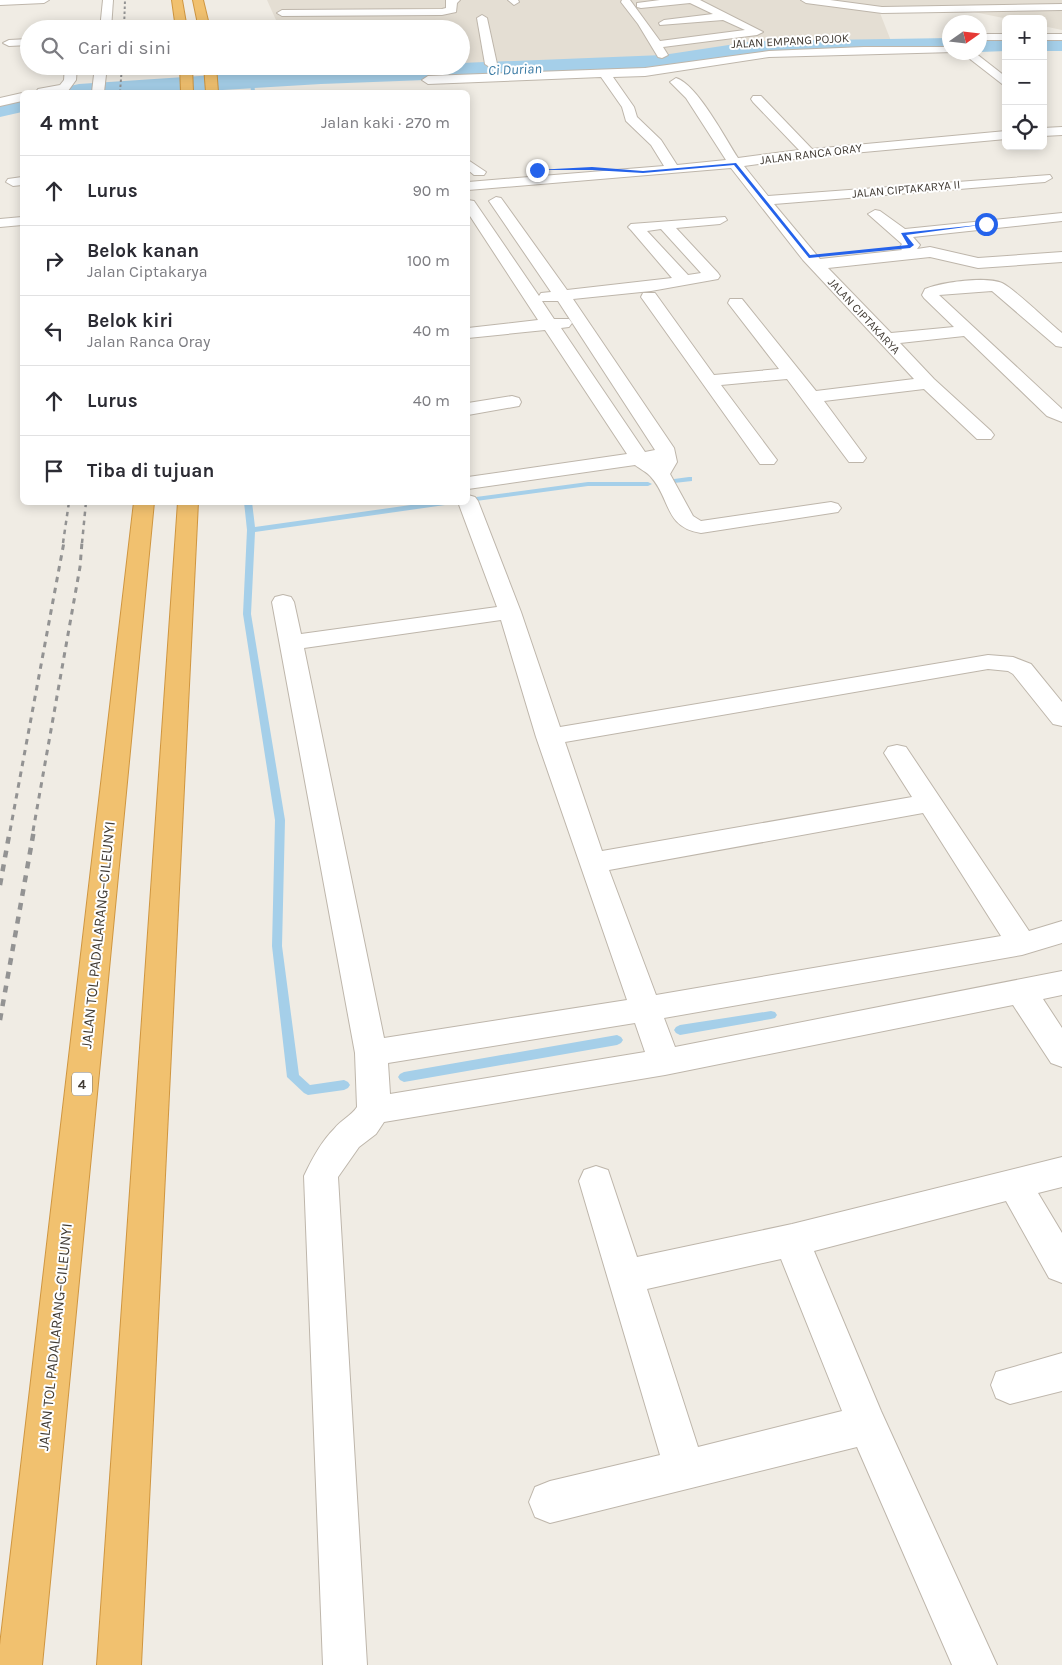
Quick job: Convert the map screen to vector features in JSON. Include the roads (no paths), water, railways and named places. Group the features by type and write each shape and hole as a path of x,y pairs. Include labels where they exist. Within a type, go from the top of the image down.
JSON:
{"highway":[{"path":"177,0 180,20"},
{"path":"198,0 203,20"},
{"path":"186,75 187,90"},
{"path":"210,75 212,90"},
{"name":"JALAN TOL PADALARANG–CILEUNYI","path":"20,1665 144,505"},
{"path":"119,1665 188,505"}],"street":[{"path":"0,2 44,0"},
{"path":"106,20 108,0"},
{"path":"371,0 371,12"},
{"path":"391,12 393,0"},
{"path":"282,12 449,11 453,9 451,0 455,0"},
{"path":"626,2 643,23 659,52 757,32 692,0 664,1 641,5"},
{"path":"806,0 882,10 1062,7"},
{"path":"664,23 726,16"},
{"path":"482,18 490,64"},
{"path":"987,37 1002,37"},
{"path":"1047,37 1062,37"},
{"name":"JALAN EMPANG POJOK","path":"864,38 883,38"},
{"name":"JALAN EMPANG POJOK","path":"659,52 761,41"},
{"path":"9,43 20,42"},
{"path":"428,80 606,75 645,72 769,54 864,50 942,50"},
{"path":"976,60 1002,81"},
{"path":"53,90 64,88 69,84 70,75"},
{"path":"98,90 100,75"},
{"path":"606,75 628,107 631,118 656,143 673,170"},
{"name":"JALAN CIPTAKARYA","path":"676,82 692,96 735,164 766,200 813,261 928,383 984,435"},
{"path":"0,102 20,97"},
{"path":"757,99 809,153"},
{"path":"1047,132 1062,131"},
{"name":"JALAN RANCA ORAY","path":"470,198 643,172 735,164 809,153 1002,135"},
{"path":"471,170 592,169 643,172"},
{"name":"JALAN CIPTAKARYA II","path":"766,200 1046,178"},
{"path":"654,186 683,183"},
{"path":"470,198 496,201 514,199"},
{"path":"470,201 534,299 548,324 639,458"},
{"path":"496,201 580,321 663,464 685,520 695,526 832,508"},
{"path":"813,261 910,247 912,245 902,234 875,214"},
{"path":"972,214 986,224"},
{"path":"902,234 1062,217"},
{"path":"684,281 631,223 665,225 720,220"},
{"path":"0,223 20,221"},
{"path":"534,299 712,276 665,225"},
{"path":"813,261 930,252 978,263 1062,257"},
{"path":"1062,342 997,287 987,285 932,291 930,295 1054,412 1062,416"},
{"path":"649,297 767,460"},
{"path":"736,303 811,397 856,458"},
{"path":"470,333 580,321"},
{"path":"885,339 967,331"},
{"path":"709,382 792,373"},
{"path":"811,397 928,383"},
{"path":"470,409 512,402"},
{"path":"470,483 639,458 663,464"},
{"path":"470,505 510,612 549,737 592,863 665,1062"},
{"path":"283,602 293,642 371,1053 374,1110 364,1124 347,1137 332,1154 321,1176 345,1665"},
{"path":"293,642 510,612"},
{"path":"549,737 988,662 1013,664 1022,669 1062,718"},
{"path":"897,753 1022,944"},
{"path":"592,863 930,803"},
{"path":"371,1053 646,1009 1022,944 1062,932"},
{"path":"374,1110 665,1062 1062,983"},
{"path":"1021,991 1062,1054"},
{"path":"625,1277 792,1240 1062,1172"},
{"path":"596,1181 684,1470"},
{"path":"1015,1185 1062,1266"},
{"path":"792,1240 867,1425 975,1665"},
{"path":"1010,1385 1062,1372"},
{"path":"550,1502 867,1425"}],"waterway":[{"name":"Ci Durian","path":"987,45 1002,44"},
{"name":"Ci Durian","path":"1047,44 1062,44"},
{"name":"Ci Durian","path":"470,70 663,63 755,48 942,45"},
{"name":"Ci Durian","path":"109,90 347,75"},
{"path":"252,81 253,90"},
{"name":"Ci Durian","path":"0,109 20,104"},
{"path":"674,481 689,479"},
{"path":"476,499 588,484 648,484"},
{"path":"248,505 251,530"},
{"path":"251,530 431,505"},
{"path":"251,530 247,614 280,820 277,946 293,1077 308,1090 344,1085"},
{"path":"680,1030 771,1015"},
{"path":"404,1077 617,1040"}],"railway":[{"path":"124,20 125,0"},
{"path":"120,90 121,75"},
{"path":"63,543 69,505"},
{"path":"82,543 86,505"},
{"path":"10,831 64,542"},
{"path":"33,831 80,567 82,542"},
{"path":"0,885 10,830"},
{"path":"0,1020 34,830"}]}
